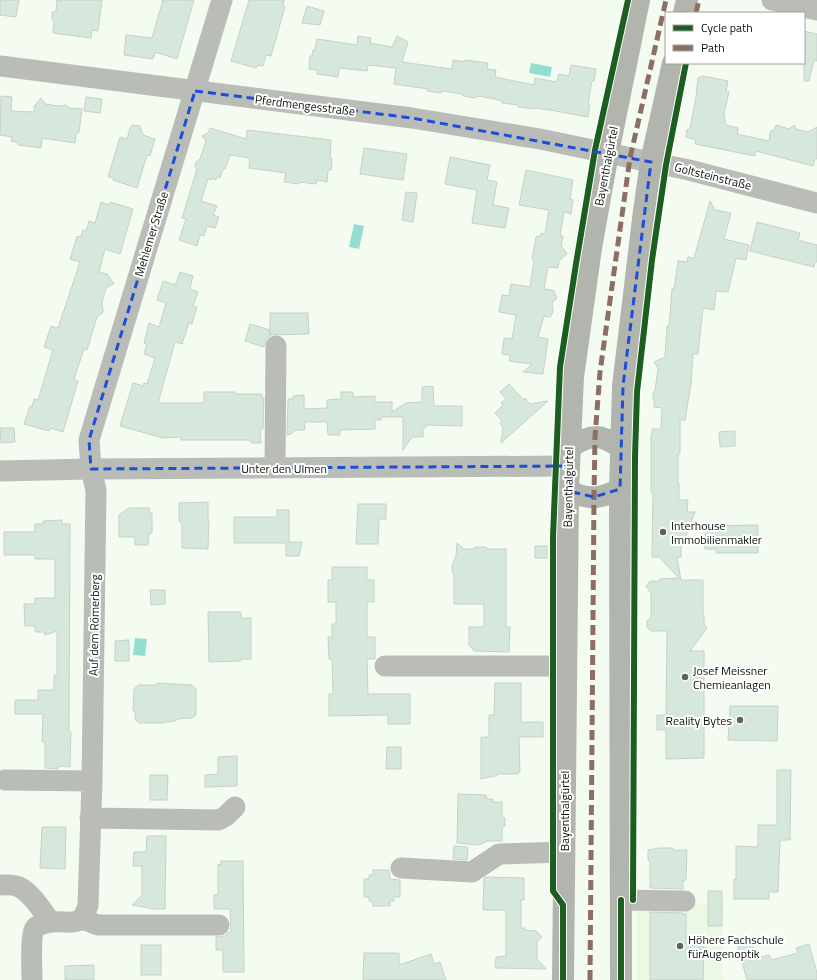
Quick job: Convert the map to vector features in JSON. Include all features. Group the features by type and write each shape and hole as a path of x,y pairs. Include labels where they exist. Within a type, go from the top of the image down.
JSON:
{"main road":[{"name":"Bayenthalgürtel","path":"563,980 565,666 568,491 573,377 591,248 638,0"},
{"path":"684,12 687,0"},
{"path":"622,980 620,489 623,386 651,162 673,64"},
{"path":"569,457 581,440 595,437 610,440 621,448"},
{"path":"568,491 582,497 594,497 609,495 620,489"}],"street":[{"name":"Mehlemer Straße","path":"91,469 89,440 222,0"},
{"path":"772,0 817,10"},
{"name":"Pferdmengesstraße","path":"0,66 412,118 540,139 608,153"},
{"name":"Goltsteinstraße","path":"608,153 695,172 817,203"},
{"path":"274,468 276,346"},
{"name":"Unter den Ulmen","path":"0,472 91,469 274,468 569,457"},
{"name":"Auf dem Römerberg","path":"82,919 86,913 88,905 92,781 96,490 91,469"},
{"path":"385,666 565,666"},
{"path":"5,780 92,781"},
{"path":"90,818 219,820 235,808"},
{"path":"401,868 472,872 499,854 564,852"},
{"path":"0,885 14,885 20,887 28,893 51,922"},
{"path":"621,900 685,901"},
{"path":"32,980 32,935 35,928 40,924 51,922 76,922 82,919 98,925 220,925"}],"highlighted area":[{"path":"195,91 412,118 651,162 623,386 620,489 594,497 568,491 568,466 91,469 89,440"}],"shaded area":[{"name":"Höhere Fachschule fürAugenoptik","path":"723,904 722,975 724,980 637,980 637,905"}],"water":[{"path":"531,63 552,67 550,77 529,73"},
{"path":"354,224 364,226 359,249 349,247"},
{"path":"135,638 147,639 145,656 133,655"}],"building":[{"path":"0,0 19,0 16,17 0,15"},
{"path":"57,0 102,0 98,31 92,30 91,38 53,33 54,22 52,19 52,12 56,11"},
{"path":"163,0 194,0 177,59 155,52 153,59 124,55 126,35 152,38"},
{"path":"249,0 284,0 283,6 285,7 271,56 266,55 263,66 258,65 256,68 231,61"},
{"path":"307,6 324,11 320,25 302,23"},
{"path":"805,31 817,34 817,61 814,60 809,81 804,81"},
{"path":"358,36 371,38 370,43 392,47 397,36 408,42 402,62 452,69 453,60 488,63 487,69 496,70 495,77 534,85 535,78 557,82 559,74 569,76 571,65 596,69 594,81 592,81 588,104 590,105 588,117 550,110 518,107 518,105 502,103 502,101 495,99 477,96 475,98 463,96 463,94 442,91 441,93 427,91 428,89 394,84 396,68 368,65 367,71 339,68 338,77 317,74 317,70 309,69 310,56 312,56 313,50 315,50 317,39 357,45"},
{"path":"703,76 728,81 726,91 729,92 724,114 726,125 738,128 737,134 769,141 770,133 772,130 774,131 776,125 789,129 794,125 796,129 808,132 817,127 817,159 815,159 813,166 756,151 755,156 695,144 696,140 686,137 687,130 690,128 698,78"},
{"path":"1,96 12,97 11,111 34,112 35,105 41,98 45,104 59,106 66,105 69,108 82,109 79,132 76,135 75,143 42,138 41,148 18,145 18,142 11,141 12,137 0,135"},
{"path":"86,97 102,99 100,113 84,111"},
{"path":"132,125 140,126 143,135 155,139 150,156 147,155 137,188 108,177 120,137 127,139"},
{"path":"210,128 246,139 247,130 331,140 331,170 328,170 327,182 317,180 316,184 299,182 299,184 284,182 286,173 249,168 250,158 230,155 220,178 217,177 216,180 212,178 211,180 208,179 201,201 217,206 213,215 219,217 215,228 207,226 204,236 200,235 197,246 179,240 186,219 182,218 197,169 195,166 196,162 200,159 206,141 202,136 208,133"},
{"path":"364,148 407,154 403,180 360,174"},
{"path":"450,157 490,165 487,180 497,182 493,205 509,208 505,228 472,223 477,190 445,184"},
{"path":"526,170 573,180 570,199 573,200 571,214 564,212 560,236 563,236 561,246 567,254 559,261 558,268 548,267 544,289 553,290 557,298 552,303 553,312 550,317 544,316 538,337 548,339 543,374 523,372 532,364 509,361 510,355 502,354 504,338 512,339 516,315 499,312 502,295 509,296 511,284 530,287 534,261 532,259 536,237 541,235 541,233 545,234 549,210 519,205"},
{"path":"406,192 417,193 413,222 402,220"},
{"path":"710,201 715,210 731,213 724,239 749,245 746,260 736,258 728,292 716,291 714,310 703,308 698,354 693,354 691,384 685,420 680,420 680,454 678,454 679,500 688,500 687,512 695,512 681,548 681,557 677,557 681,580 703,580 703,616 704,624 707,628 690,651 704,651 704,758 666,759 666,730 657,730 657,715 666,715 667,631 651,631 647,627 647,621 651,617 651,593 646,586 650,581 679,578 659,557 652,557 653,492 651,492 651,435 652,429 661,429 662,408 654,407 653,392 655,391 658,368 654,362 665,357 672,289 674,289 678,261 687,262 688,257 694,258"},
{"path":"101,202 109,205 110,202 133,209 120,254 105,249 99,272 107,274 114,284 106,288 102,302 103,312 97,317 87,350 84,349 74,379 78,381 63,432 50,428 49,431 24,424 34,399 38,400 53,350 44,347 51,326 58,328 80,262 70,259 77,236 81,237 83,230 86,231 89,221 95,223"},
{"path":"757,222 800,233 798,240 817,245 817,262 815,262 814,267 750,251"},
{"path":"180,272 193,276 190,289 198,292 193,306 197,307 192,324 189,323 182,344 175,342 158,403 204,403 204,392 262,394 262,398 264,398 263,429 260,429 261,443 252,443 249,440 181,440 180,437 163,438 120,426 133,383 143,386 144,383 147,384 155,358 144,354 147,344 144,343 149,323 159,327 166,303 157,300 163,281 175,285"},
{"path":"270,313 308,313 309,334 270,335"},
{"path":"250,324 270,330 270,336 266,340 264,347 245,341"},
{"path":"509,384 524,400 525,398 530,404 548,401 501,443 503,427 500,423 502,421 495,413 503,405 501,403 506,399 500,392"},
{"path":"433,386 434,406 462,406 462,426 426,425 426,428 423,428 423,437 412,437 403,450 403,417 381,417 381,420 375,420 375,429 340,430 340,435 328,435 327,422 304,422 305,430 295,430 291,434 287,435 288,399 293,399 293,396 304,395 304,409 327,408 327,400 341,399 341,392 353,392 353,397 375,396 375,402 392,402 392,412 406,403 422,402 422,387"},
{"path":"0,428 14,428 15,442 1,443"},
{"path":"735,431 735,446 720,447 719,432"},
{"path":"208,502 208,549 182,548 182,524 179,521 179,503"},
{"path":"358,504 386,504 386,519 379,519 378,544 356,544"},
{"path":"129,508 150,508 149,513 152,513 152,533 149,533 148,545 135,545 135,537 119,537 119,515"},
{"path":"277,510 289,510 289,542 302,542 299,556 286,556 286,543 234,543 234,517 277,517"},
{"path":"62,520 62,524 70,524 69,732 71,732 70,767 58,766 58,769 45,768 45,742 42,742 43,714 15,714 15,700 38,700 38,690 54,690 54,675 57,675 57,631 45,635 44,632 35,632 35,626 25,626 24,604 35,604 35,598 55,598 55,559 35,559 35,555 4,555 4,532 35,532 35,524 43,524 43,521"},
{"path":"758,525 758,553 716,553 716,549 705,549 705,526"},
{"path":"457,543 464,549 486,547 488,549 506,549 506,627 510,627 509,652 474,651 469,645 469,627 484,627 484,604 454,604 454,575 452,566 456,556"},
{"path":"535,546 547,546 547,558 535,558"},
{"path":"332,567 367,567 367,580 374,580 374,602 367,602 367,637 375,637 375,659 367,659 368,694 410,694 410,724 388,724 388,715 329,716 329,694 333,694 332,659 329,659 328,637 332,637 332,624 336,624 336,602 328,602 328,580 332,580"},
{"path":"150,590 165,590 165,604 151,605"},
{"path":"208,612 241,612 241,618 251,618 251,659 241,659 241,661 209,662"},
{"path":"129,640 129,661 115,661 115,641"},
{"path":"157,683 192,685 196,689 196,715 192,718 177,719 175,721 164,723 139,723 135,719 135,711 133,711 134,689 138,685 156,685"},
{"path":"495,683 521,683 521,722 543,722 543,737 519,737 520,772 518,772 518,774 499,774 481,779 481,737 489,737 489,715 494,715"},
{"name":"Reality Bytes","path":"730,706 778,706 777,741 728,740"},
{"path":"387,747 401,747 401,769 386,769"},
{"path":"237,756 237,786 205,787 205,775 218,774 218,757"},
{"path":"777,770 791,770 790,840 780,840 778,892 769,892 769,899 734,899 734,879 736,879 736,846 758,847 758,825 777,825"},
{"path":"150,775 168,775 167,800 150,800"},
{"path":"458,794 486,795 487,799 493,799 493,802 502,802 502,815 505,818 505,826 502,828 502,841 487,841 479,845 457,843"},
{"path":"42,827 66,827 65,869 40,868"},
{"path":"147,836 166,836 165,909 150,909 132,905 142,895 142,866 133,866 134,852 146,852"},
{"path":"454,846 468,847 467,860 453,859"},
{"path":"659,848 687,850 686,880 683,880 683,889 650,888 650,863 648,859 648,850"},
{"path":"221,861 243,861 244,972 223,972 223,950 216,950 216,937 225,936 228,932 231,932 230,909 214,909 214,895 218,894 218,864 221,865"},
{"path":"373,870 389,870 390,879 400,880 400,897 394,897 394,901 390,901 390,906 373,906 372,901 369,901 369,897 364,897 364,879 369,879 369,875 373,875"},
{"path":"484,878 524,878 524,900 521,900 521,928 525,928 524,930 536,931 542,937 537,942 537,959 546,969 495,968 496,957 506,956 506,910 483,910"},
{"path":"708,891 722,891 722,926 708,926"},
{"path":"650,912 686,914 686,944 704,944 703,980 650,980"},
{"path":"751,940 756,958 769,955 771,960 798,953 796,948 809,944 817,973 817,980 747,980 737,944"},
{"path":"141,945 161,945 161,975 141,975"},
{"path":"364,953 399,953 399,965 431,954 434,964 440,962 446,980 363,980"},
{"path":"94,965 94,980 65,980 65,966"}],"marked path":[{"path":"590,980 594,497 595,437 600,372 630,158 666,0"},
{"path":"696,12 699,0"}],"cycle path":[{"path":"563,980 563,905 553,891 553,537 560,367 595,150 628,0"},
{"path":"633,900 635,457 637,392 652,260 666,165 686,64"},
{"path":"621,900 621,980"}],"place":[{"name":"Interhouse Immobilienmakler","path":"663,532"},
{"name":"Josef Meissner Chemieanlagen","path":"685,677"},
{"name":"Reality Bytes","path":"740,720"},
{"name":"Höhere Fachschule fürAugenoptik","path":"680,946"}]}
